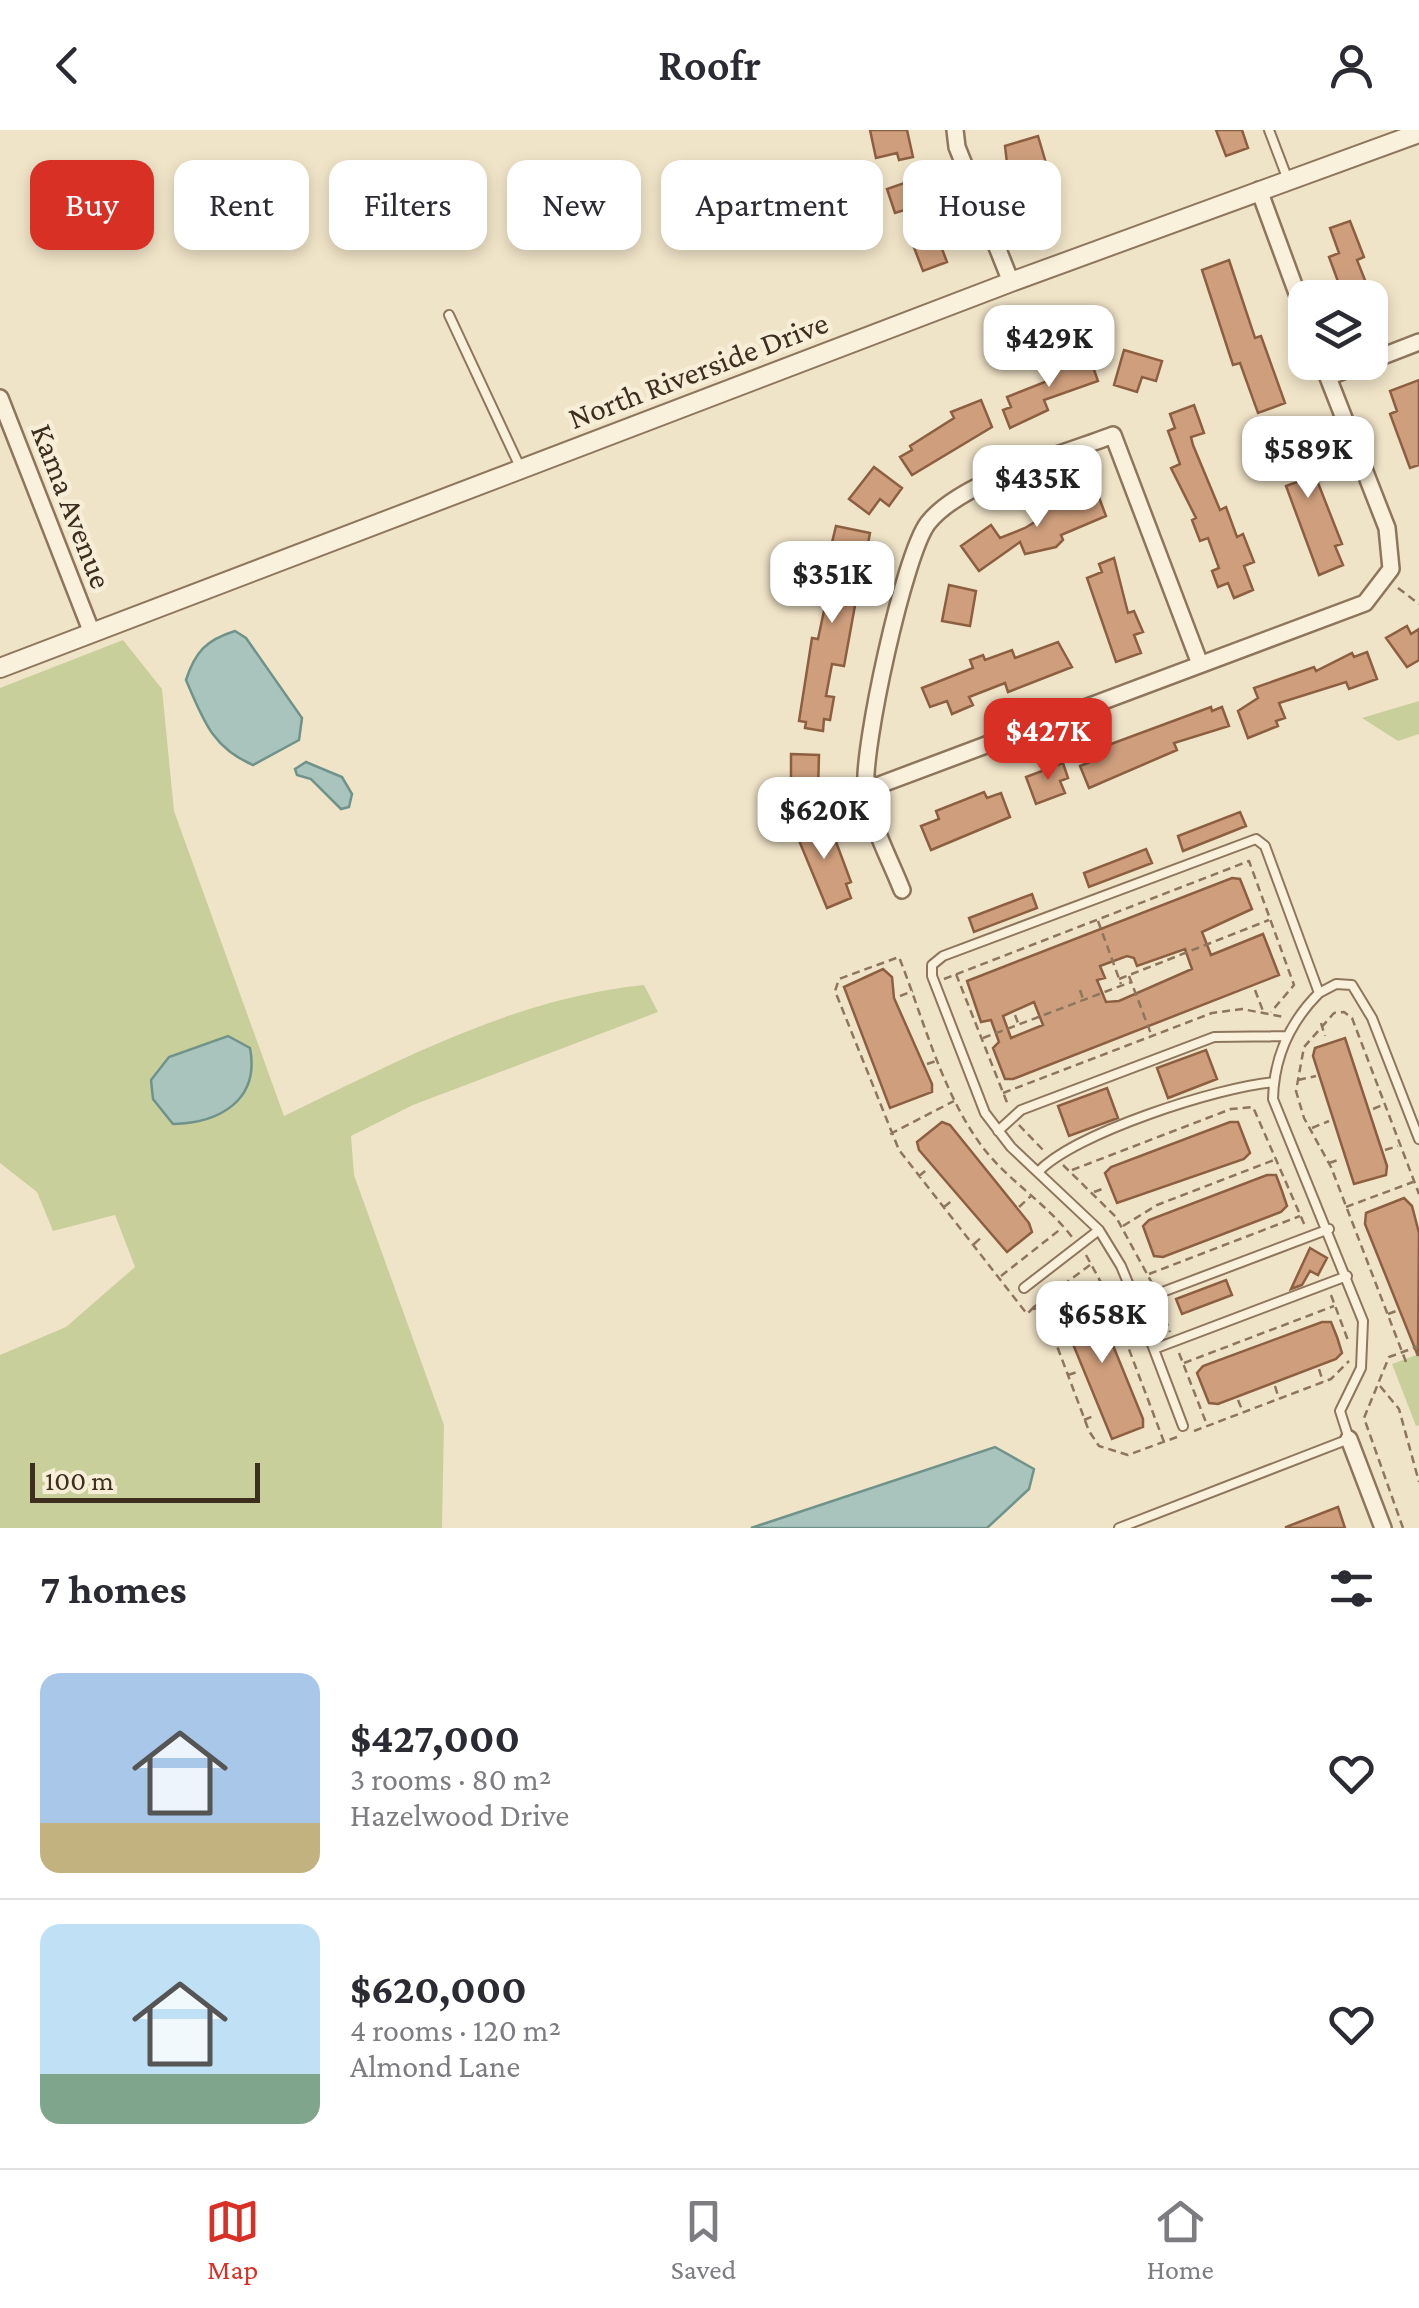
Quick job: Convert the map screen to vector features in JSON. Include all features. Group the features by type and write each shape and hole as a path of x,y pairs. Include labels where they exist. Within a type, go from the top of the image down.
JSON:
{"street":[{"path":"955,130 957,147 1010,282"},
{"name":"North Riverside Drive","path":"0,668 1010,282 1419,133"},
{"path":"1258,190 1292,280"},
{"path":"1388,354 1419,342"},
{"path":"866,790 1366,603 1391,570 1387,528 1329,380"},
{"name":"Kama Avenue","path":"0,398 92,634"},
{"path":"902,890 866,790 869,746 908,569 928,523 965,493 1113,435 1200,664"},
{"path":"1349,1439 1383,1528"}],"lane":[{"path":"1270,130 1288,180"},
{"path":"449,315 521,470"},
{"path":"1183,1426 1122,1266 1098,1230 998,1131 978,1102 931,969 943,956 1251,838 1265,846 1319,992"},
{"path":"1118,1528 1349,1439 1340,1411 1361,1368 1365,1334 1329,1229 1275,1107 1274,1082 1287,1036 1319,992 1336,984 1352,985 1372,1018 1419,1139"},
{"path":"998,1131 1012,1116 1214,1036 1287,1036"},
{"path":"1038,1172 1052,1158 1225,1088 1274,1082"},
{"path":"1136,1302 1329,1229"},
{"path":"1024,1288 1098,1230"},
{"path":"1154,1349 1347,1276"}],"path":[{"path":"1384,578 1419,604"},
{"path":"934,982 1249,861 1294,985 1271,1012"},
{"path":"1214,874 1216,881"},
{"path":"1170,892 1172,898"},
{"path":"1130,907 1133,913"},
{"path":"1097,920 1122,986"},
{"path":"1119,979 1271,920"},
{"path":"1232,926 1236,942"},
{"path":"1061,934 1064,942"},
{"path":"1188,942 1191,951"},
{"path":"1029,946 1032,952"},
{"path":"1151,956 1154,965"},
{"path":"899,957 837,981 835,991 890,1134 1027,1314 1092,1264"},
{"path":"1169,959 1171,967"},
{"path":"993,960 996,968"},
{"path":"956,974 1012,1116 1052,1158 1094,1192 1137,1249 1207,1426"},
{"path":"1128,975 1151,1036"},
{"path":"981,1039 1131,982"},
{"path":"1080,990 1084,1000"},
{"path":"1256,990 1263,1011"},
{"path":"900,996 912,992"},
{"path":"1097,995 1100,1001"},
{"path":"1052,1004 1055,1011"},
{"path":"1217,1005 1220,1012"},
{"path":"1061,1009 1063,1015"},
{"path":"1003,1094 1188,1019 1220,1012 1263,1011 1295,1021"},
{"path":"1406,1362 1329,1163 1299,1102 1296,1080 1304,1047 1321,1023 1338,1012 1350,1015 1419,1194"},
{"path":"1015,1015 1020,1032"},
{"path":"846,1020 854,1017"},
{"path":"1321,1023 1325,1036"},
{"path":"916,1033 927,1029"},
{"path":"1080,1057 1082,1062"},
{"path":"927,1064 939,1060"},
{"path":"1359,1062 1368,1060"},
{"path":"1296,1080 1316,1076"},
{"path":"871,1084 878,1082"},
{"path":"890,1134 956,1101"},
{"path":"1373,1108 1385,1104"},
{"path":"1071,1170 1230,1109 1253,1107 1309,1236"},
{"path":"1206,1118 1210,1126"},
{"path":"1311,1129 1330,1121"},
{"path":"963,1138 972,1131"},
{"path":"1162,1136 1164,1144"},
{"path":"1386,1150 1400,1146"},
{"path":"1125,1150 1128,1158"},
{"path":"1122,1226 1162,1202 1276,1159"},
{"path":"1329,1163 1341,1159"},
{"path":"988,1169 996,1162"},
{"path":"919,1176 929,1168"},
{"path":"1225,1169 1228,1177"},
{"path":"1244,1172 1246,1179"},
{"path":"1346,1207 1414,1182"},
{"path":"1181,1186 1184,1194"},
{"path":"1207,1186 1210,1192"},
{"path":"1094,1192 1106,1188"},
{"path":"1019,1207 1032,1195"},
{"path":"944,1207 954,1199"},
{"path":"1144,1200 1148,1209"},
{"path":"1162,1202 1165,1210"},
{"path":"1149,1274 1301,1216"},
{"path":"1263,1222 1265,1230"},
{"path":"1000,1277 1064,1226"},
{"path":"974,1244 984,1236"},
{"path":"1226,1236 1228,1244"},
{"path":"1362,1246 1372,1242"},
{"path":"1078,1245 1092,1264 1116,1315 1164,1442"},
{"path":"1137,1249 1143,1247"},
{"path":"1182,1254 1184,1260"},
{"path":"1373,1277 1381,1274"},
{"path":"1072,1280 1077,1294"},
{"path":"1193,1432 1324,1382 1348,1363 1345,1332 1326,1284"},
{"path":"1184,1363 1220,1353 1335,1306"},
{"path":"1034,1307 1054,1339 1096,1442 1117,1455 1130,1455 1178,1437"},
{"path":"1388,1314 1399,1310"},
{"path":"1108,1318 1116,1315"},
{"path":"1054,1339 1066,1334"},
{"path":"1404,1528 1365,1423 1389,1357 1419,1346"},
{"path":"1122,1355 1130,1352"},
{"path":"1319,1369 1324,1382"},
{"path":"1068,1375 1080,1371"},
{"path":"1274,1386 1279,1398"},
{"path":"1380,1386 1399,1409 1419,1482"},
{"path":"1139,1399 1147,1396"},
{"path":"1238,1400 1242,1413"},
{"path":"1084,1420 1096,1415"},
{"path":"1409,1451 1419,1447"}],"green space":[{"path":"123,640 162,689 174,811 284,1116 459,1034 550,1003 644,985 658,1012 413,1105 351,1136 354,1175 444,1425 442,1528 0,1528 0,1355 66,1327 135,1267 115,1215 53,1231 37,1192 0,1163 0,688"},
{"path":"1419,701 1419,734 1398,741 1362,718"},
{"path":"1419,1354 1419,1425 1416,1426 1392,1364"}],"water":[{"path":"235,631 246,638 302,718 299,740 253,765 228,750 210,731 186,680 203,648"},
{"path":"306,762 342,777 352,794 349,807 341,809 311,779 297,775 295,769"},
{"path":"228,1036 250,1048 249,1082 242,1095 221,1113 173,1124 153,1099 151,1080 169,1057"},
{"path":"995,1447 1034,1469 1029,1489 987,1528 751,1528"}],"building":[{"path":"870,130 907,130 913,157 899,160 897,153 876,158"},
{"path":"1216,130 1242,130 1248,148 1226,156"},
{"path":"1038,136 1045,160 1007,160 1005,146"},
{"path":"903,183 903,210 895,213 887,189"},
{"path":"1350,221 1364,257 1357,260 1365,280 1337,280 1329,257 1339,253 1330,228"},
{"path":"915,250 942,250 947,262 923,271"},
{"path":"1229,260 1255,338 1261,336 1285,403 1258,413 1240,363 1233,365 1202,270"},
{"path":"1124,350 1162,361 1156,381 1142,377 1137,392 1114,385"},
{"path":"1080,357 1084,367 1092,364 1098,381 1044,400 1048,410 1010,428 1003,410 1011,407 1007,397 1050,380 1046,369"},
{"path":"1419,380 1419,465 1410,468 1390,414 1397,411 1390,391"},
{"path":"981,400 992,427 912,475 900,457 912,450 910,446 954,418 951,412"},
{"path":"1194,405 1204,433 1191,437 1193,445 1220,510 1226,507 1237,537 1243,534 1254,562 1244,566 1253,590 1234,598 1228,583 1218,587 1212,571 1219,568 1208,538 1200,541 1192,520 1196,518 1171,468 1180,464 1168,431 1175,428 1170,414"},
{"path":"1290,426 1295,439 1300,437 1342,544 1335,546 1343,565 1319,575 1286,486 1297,482 1288,457 1275,462 1265,435"},
{"path":"874,467 902,488 889,506 880,499 869,514 849,499"},
{"path":"1083,492 1085,497 1097,492 1106,516 1061,535 1063,540 1056,547 1025,554 1020,542 979,571 961,546 991,525 1000,538 1025,528 1038,520 1034,510"},
{"path":"836,526 870,533 866,554 856,552 848,587 858,589 844,666 832,664 826,696 834,697 830,720 824,719 823,731 805,728 806,722 799,721 812,638 818,639 833,568 819,565 822,553 829,555"},
{"path":"1114,558 1128,613 1134,611 1143,632 1134,635 1141,653 1116,662 1087,578 1102,572 1099,564"},
{"path":"949,585 976,591 970,626 942,621"},
{"path":"1407,626 1411,634 1419,629 1419,660 1407,667 1386,638"},
{"path":"1058,642 1072,667 1008,692 1005,683 969,697 973,705 952,714 947,701 930,707 922,688 973,668 970,660 983,655 985,660 1012,650 1015,658"},
{"path":"1367,652 1377,679 1349,689 1346,682 1279,703 1285,718 1276,721 1278,726 1248,738 1238,711 1258,698 1254,688 1314,667 1316,671 1352,653 1354,657"},
{"path":"1211,707 1212,711 1222,707 1229,726 1174,743 1177,750 1089,788 1080,766 1095,760 1092,751"},
{"path":"791,754 819,755 818,791 791,790"},
{"path":"1063,763 1068,778 1060,781 1065,793 1036,804 1026,777"},
{"path":"984,792 987,798 1001,793 1010,817 931,850 921,826 939,819 936,811"},
{"path":"1240,812 1246,826 1183,851 1178,836"},
{"path":"816,817 822,834 832,831 851,882 846,884 851,898 827,908 793,826"},
{"path":"1146,849 1152,863 1089,887 1084,873"},
{"path":"1232,878 1240,879 1252,909 1202,932 1211,955 1263,934 1279,975 1013,1079 1005,1079 993,1048 999,1042 991,1020 981,1022 967,981","holes":["1185,949 1192,969 1119,1001 1106,1002 1097,980 1105,978 1100,966 1127,956 1134,958 1137,966","1034,1002 1043,1025 1011,1038 1003,1016"]},
{"path":"1032,894 1037,908 974,932 969,918"},
{"path":"883,969 892,977 894,998 932,1084 932,1092 890,1108 844,987"},
{"path":"1345,1038 1387,1166 1386,1175 1354,1184 1313,1056 1315,1048"},
{"path":"1206,1050 1217,1079 1168,1098 1157,1068"},
{"path":"1107,1088 1118,1118 1069,1136 1058,1106"},
{"path":"942,1122 950,1125 1029,1223 1032,1232 1007,1252 919,1150 917,1142"},
{"path":"1238,1122 1250,1153 1244,1159 1117,1203 1105,1173 1111,1167"},
{"path":"1267,1175 1276,1175 1287,1206 1281,1212 1163,1257 1154,1256 1143,1226 1149,1220"},
{"path":"1404,1198 1412,1206 1419,1233 1418,1356 1365,1224 1366,1213"},
{"path":"1310,1248 1327,1258 1318,1275 1310,1271 1302,1285 1291,1289"},
{"path":"1226,1280 1232,1295 1182,1314 1176,1299"},
{"path":"1092,1294 1143,1419 1143,1427 1112,1439 1061,1315 1061,1306"},
{"path":"1331,1322 1337,1337 1342,1353 1336,1359 1218,1404 1209,1403 1197,1373 1203,1366"},
{"path":"1338,1507 1345,1528 1286,1528 1286,1527"}]}
